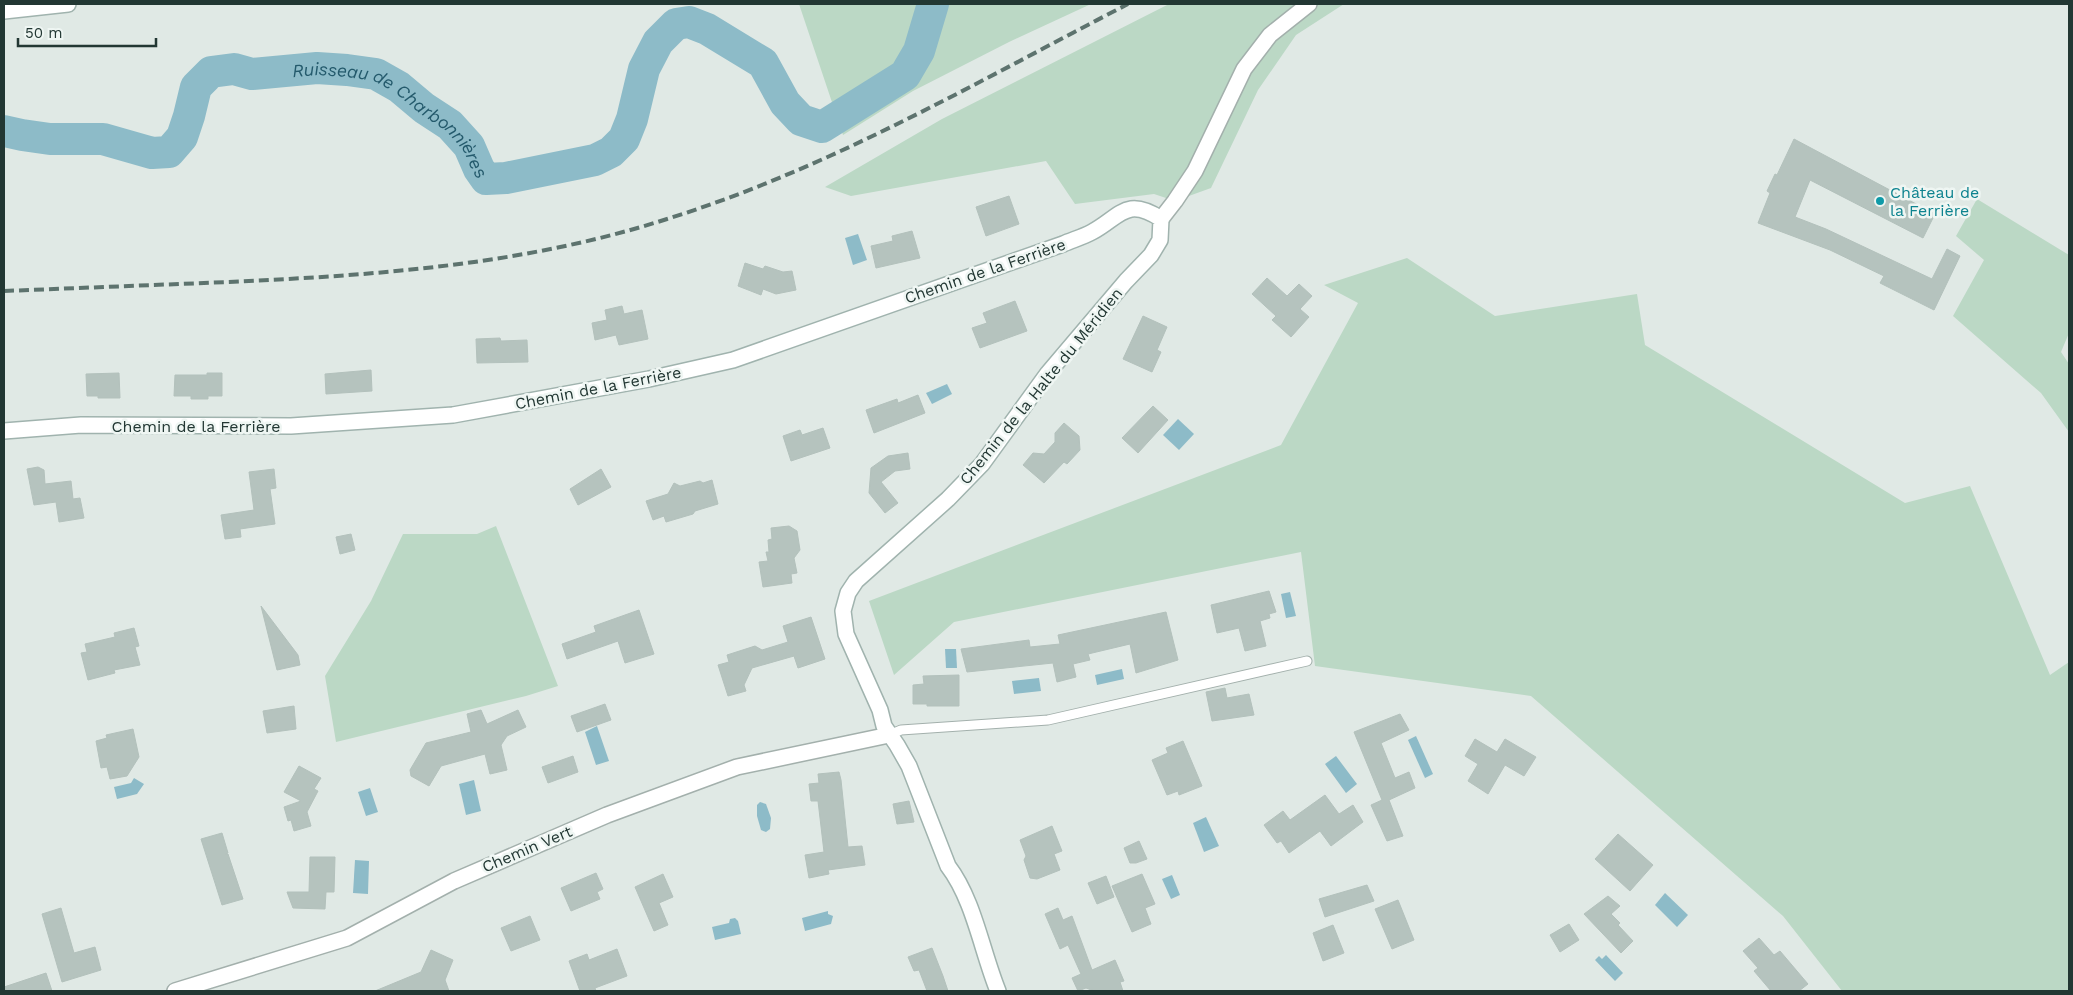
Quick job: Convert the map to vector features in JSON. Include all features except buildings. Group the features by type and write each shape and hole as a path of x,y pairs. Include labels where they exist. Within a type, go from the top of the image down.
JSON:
{"street":[{"path":"4,11 43,5 68,4"},
{"path":"1160,219 1195,171 1244,69 1270,35 1309,4"},
{"name":"Chemin de la Ferrière","path":"4,431 82,425 291,426 453,415 649,379 733,360 1063,244 1092,232 1113,217 1130,209 1142,208 1160,219"},
{"name":"Chemin de la Halte du Méridien","path":"998,991 957,878 948,866 909,766 889,735 846,634 843,611 848,593 866,571 948,499 982,464 1048,373 1126,281 1151,255 1160,240 1160,219"},
{"name":"Chemin Vert","path":"175,991 347,938 448,883 607,815 737,768 889,735"}],"lane":[{"path":"889,735 901,730 1048,720 1307,661"}],"green space":[{"path":"799,4 1091,4 1009,42 913,91 843,135"},
{"path":"1169,4 1344,4 1296,35 1258,90 1211,188 1175,201 1154,194 1075,204 1046,161 851,196 825,187 942,119"},
{"path":"1977,199 2069,255 2069,333 2061,352 2069,364 2069,432 2041,393 1953,316 1984,260 1956,236"},
{"path":"1407,258 1495,316 1637,294 1645,345 1905,503 1970,486 2050,675 2069,662 2069,991 1842,991 1783,916 1531,696 1315,666 1301,552 954,622 894,675 869,601 1281,445 1358,303 1324,285"},
{"path":"496,526 558,686 526,696 336,742 325,676 371,601 403,534 477,534"}],"water":[{"path":"858,234 867,260 853,265 845,238"},
{"path":"947,384 952,394 932,404 926,393"},
{"path":"1178,419 1194,434 1179,450 1163,435"},
{"path":"1290,592 1296,616 1286,618 1281,594"},
{"path":"945,649 956,649 957,668 946,668"},
{"path":"1122,669 1124,679 1097,685 1095,675"},
{"path":"1039,678 1041,691 1014,694 1012,681"},
{"path":"597,726 609,761 596,765 585,732"},
{"path":"1416,736 1433,774 1425,778 1408,740"},
{"path":"1336,756 1357,784 1346,793 1325,764"},
{"path":"134,778 144,784 137,794 117,799 114,787 131,783"},
{"path":"474,780 481,811 466,815 459,784"},
{"path":"370,788 378,812 366,816 358,792"},
{"path":"760,802 766,804 771,818 770,829 766,832 761,830 757,816 757,805"},
{"path":"1206,817 1219,846 1204,852 1193,823"},
{"path":"355,860 369,861 368,894 353,893"},
{"path":"1172,875 1180,895 1171,899 1162,879"},
{"path":"1665,893 1688,915 1677,927 1655,905"},
{"path":"828,911 828,914 833,916 831,924 805,931 802,918"},
{"path":"735,918 738,921 741,934 715,940 712,927 729,923 730,919"},
{"path":"1606,955 1623,973 1615,981 1595,960 1599,956 1602,959"}],"waterway":[{"name":"Ruisseau de Charbonnières","path":"4,131 50,139 103,139 152,153 169,152 182,137 196,87 211,72 234,69 252,74 317,68 347,70 376,74 399,87 424,108 450,125 469,146 479,169 486,179 506,178 595,160 611,152 624,139 632,119 644,69 658,42 676,24 689,22 707,29 763,63 785,103 801,120 822,127 905,75 919,51 933,4"}],"railway":[{"path":"4,291 229,282 395,271 505,257 613,235 727,198 787,175 845,149 959,93 1128,4"}],"place":[{"name":"Château de la Ferrière","path":"1880,201"}]}
